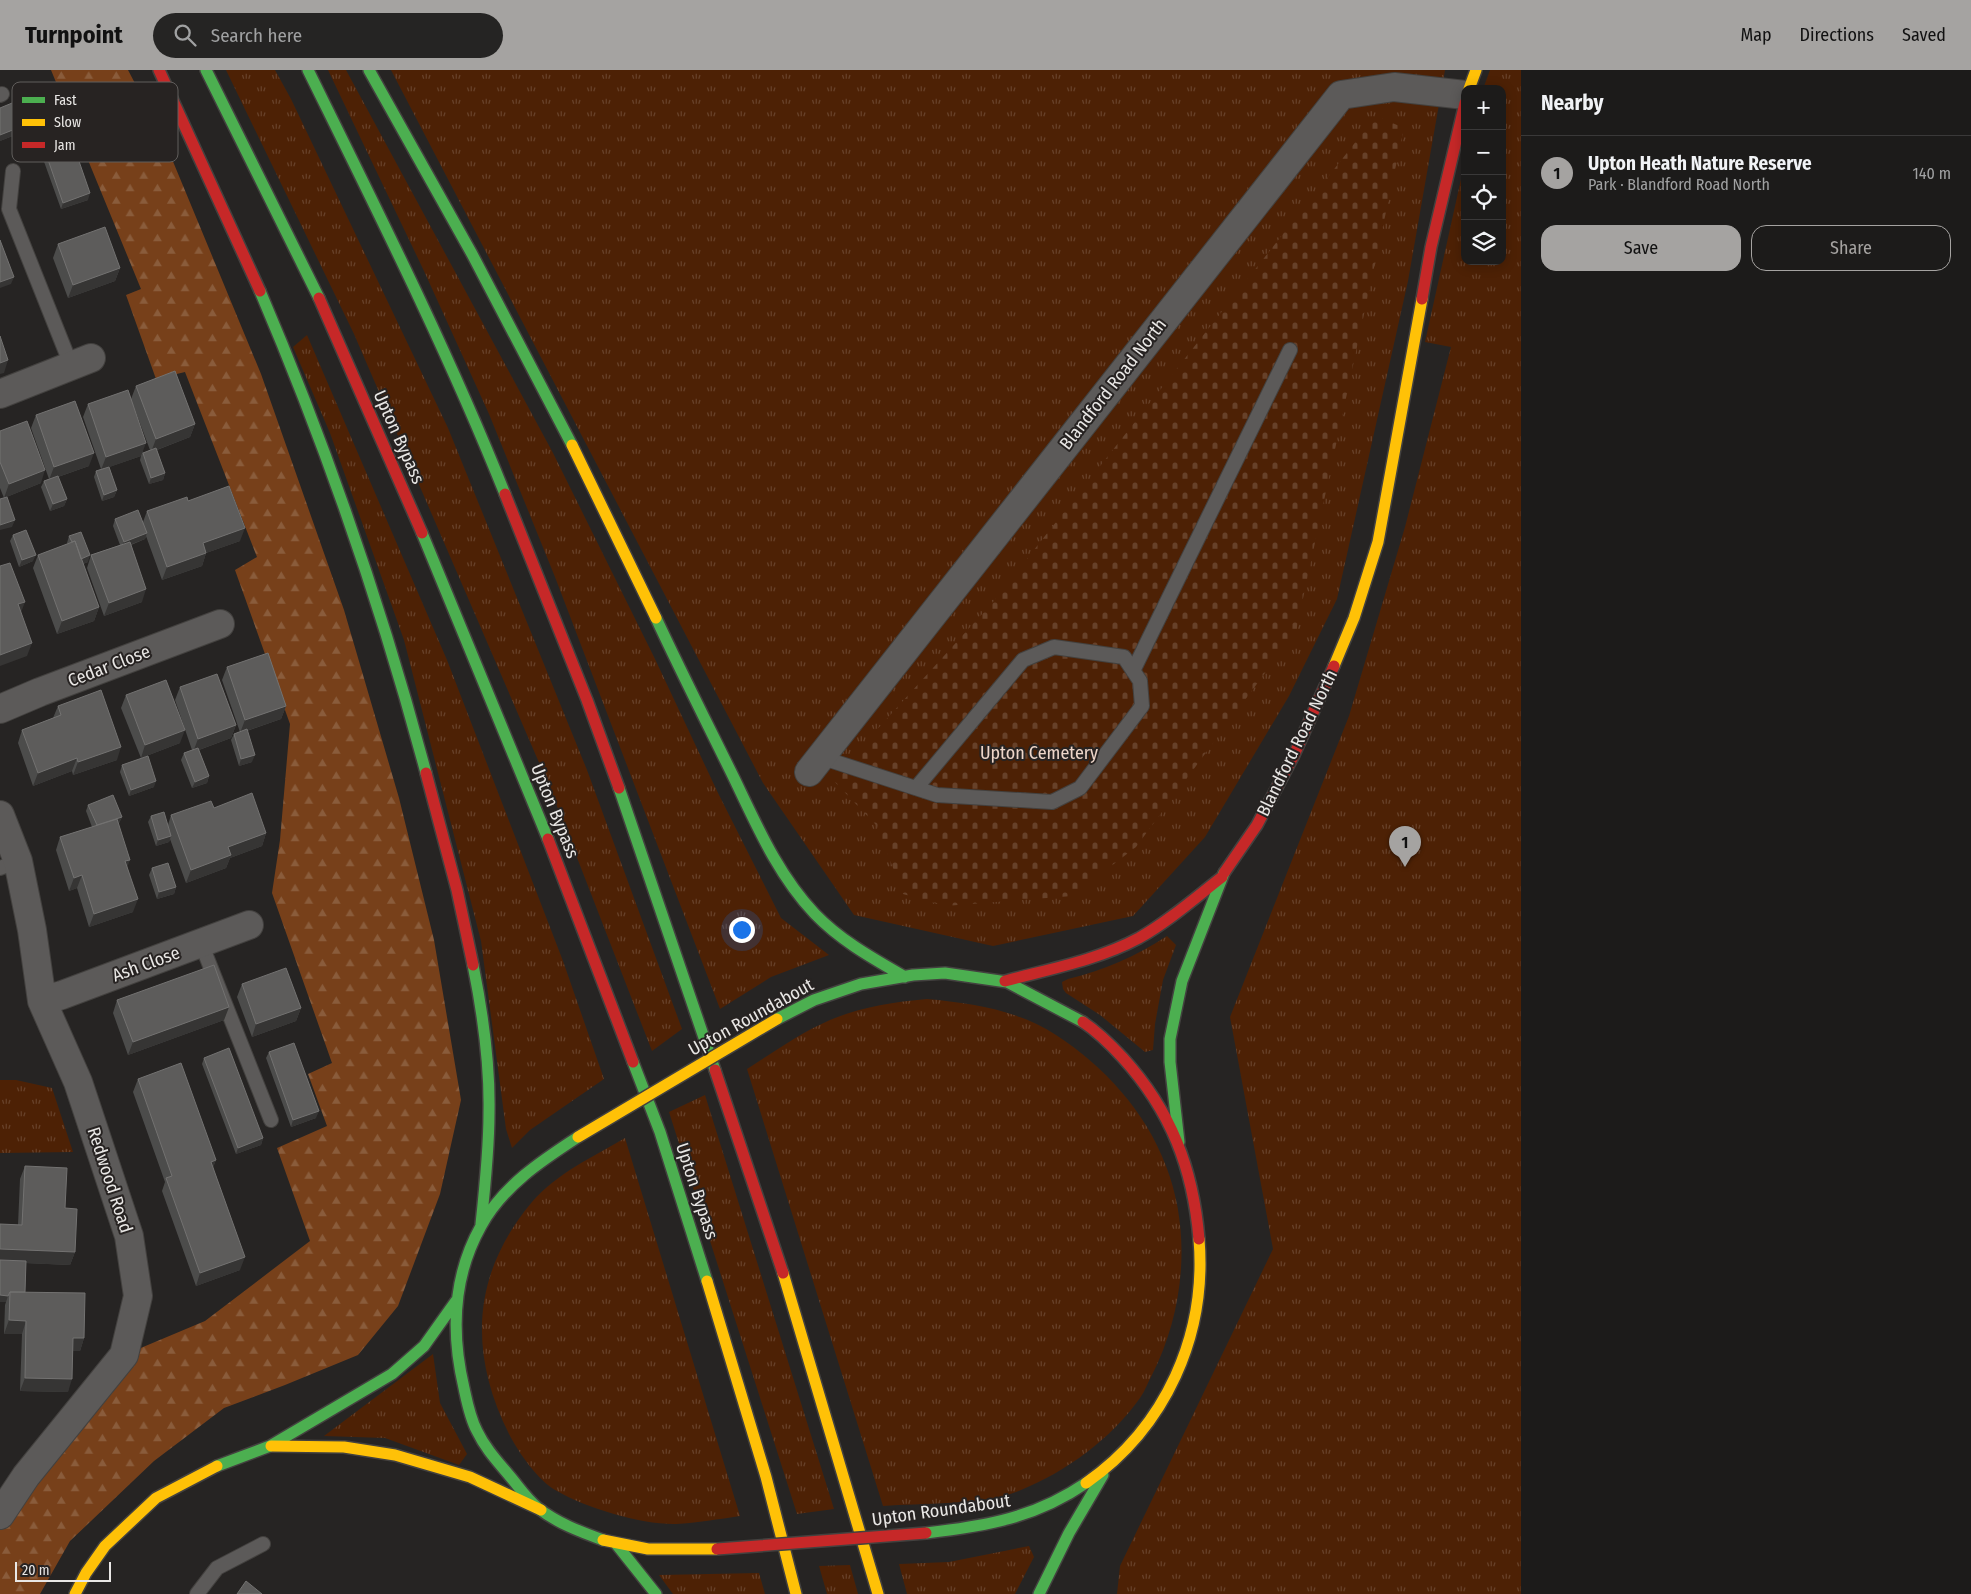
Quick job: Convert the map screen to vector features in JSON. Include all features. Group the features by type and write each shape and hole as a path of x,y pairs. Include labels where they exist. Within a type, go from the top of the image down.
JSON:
{"main road":[{"path":"159,70 165,82"},
{"name":"Upton Bypass","path":"206,70 311,280 407,497 546,832 660,1132 723,1330 766,1477 796,1594"},
{"path":"308,70 400,257 486,446 587,700 643,856 776,1250 878,1594"},
{"path":"369,70 430,178 526,356 618,538 744,800 778,864 807,905 827,924 854,946 905,977"},
{"path":"1470,85 1476,70"},
{"path":"178,110 210,177 270,314 327,456 373,592 405,695 455,879 484,1033 489,1106 488,1156 481,1224"},
{"name":"Blandford Road North","path":"1179,1142 1170,1062 1170,1039 1182,981 1222,877 1257,825 1294,754 1326,686 1354,618 1378,542 1409,378 1431,247 1461,120"},
{"name":"Blandford Road North","path":"1005,981 1091,957 1153,930 1222,877"},
{"name":"Upton Roundabout","path":"945,973 1005,981 1088,1025 1113,1047 1140,1078 1163,1112 1179,1142 1195,1206 1200,1244 1202,1284 1196,1320 1187,1351 1166,1396 1156,1412 1128,1448 1108,1467 1052,1504 1005,1521 926,1533 687,1551 654,1550 617,1545 560,1522 540,1510 498,1464 480,1437 470,1414 460,1375 456,1343 456,1301 459,1279 468,1250 481,1224 502,1197 522,1176 578,1137 777,1019 813,1000 838,991 905,977 945,973"},
{"path":"75,1594 86,1573 105,1546 156,1498 212,1468 270,1446 392,1374 424,1346 456,1301"},
{"path":"270,1446 344,1447 394,1455 470,1478 540,1510"},
{"path":"1039,1594 1069,1533 1108,1467"},
{"path":"617,1545 656,1594"}],"street":[{"name":"Blandford Road North","path":"814,764 1341,95 1394,87 1461,95"},
{"path":"0,394 81,361"},
{"name":"Cedar Close","path":"0,709 220,624"},
{"name":"Redwood Road","path":"0,815 9,864 32,930 42,1001 78,1082 129,1236 138,1296 124,1355 26,1476 0,1515"},
{"name":"Ash Close","path":"42,1001 249,925"}],"lane":[{"path":"13,171 8,209 81,361"},
{"path":"1133,671 1290,350"},
{"path":"814,764 916,788 937,795 1052,802 1080,788 1142,706 1140,681 1124,657 1054,647 1023,660 916,788"},
{"path":"201,943 271,1120"},
{"path":"197,1594 216,1568 263,1544"}],"green space":[{"path":"51,70 128,70 134,82 56,82"},
{"path":"226,70 275,70 291,99 448,428 587,770 682,1029 652,1051 550,788 354,334"},
{"path":"328,70 346,70 553,453 655,659 718,793 781,918 829,955 771,977 720,1009 555,577 489,414 424,271"},
{"path":"391,70 1445,70 1408,281 1337,599 1289,696 1205,837 1133,916 993,946 854,915 763,783"},
{"path":"1490,70 1521,70 1521,1594 1117,1594 1120,1566 1273,1249 1230,1017 1349,716 1405,527 1451,347 1425,342 1461,179 1461,265 1506,265 1506,85 1484,85"},
{"name":"Upton Cemetery","path":"1376,116 1404,128 1296,631 1136,847 1072,896 945,906 903,894 877,826 832,779 993,602"},
{"path":"89,162 173,162 261,374 344,610 399,798 434,940 461,1100 440,1194 398,1306 358,1355 224,1408 154,1461 70,1541 40,1594 0,1594 0,1515 124,1355 205,1321 310,1241 277,1148 327,1126 308,1074 332,1063 272,893 280,840 290,724 235,570 257,557 185,372 156,379 126,295 141,289"},
{"path":"307,335 447,660 563,961 604,1079 530,1130 512,1148 506,1129 481,941 404,640 330,433 293,347"},
{"path":"1167,936 1176,945 1163,980 1155,1024 1153,1050 1145,1052 1100,1015 1066,993 1062,982 1119,962"},
{"path":"927,999 994,1009 1041,1026 1074,1047 1122,1092 1147,1127 1158,1146 1166,1166 1179,1218 1181,1272 1177,1299 1163,1351 1140,1398 1116,1427 1087,1452 1055,1473 1007,1495 972,1501 883,1506 747,1069 798,1037 830,1020 877,1006"},
{"path":"0,1080 16,1080 52,1088 73,1152 0,1153"},
{"path":"705,1095 834,1509 797,1514 669,1112"},
{"path":"625,1138 740,1516 692,1523 663,1524 615,1514 569,1497 543,1481 530,1466 509,1434 496,1403 487,1373 482,1343 483,1314 488,1285 497,1257 512,1229 542,1192 576,1166"},
{"path":"433,1354 440,1403 467,1454 459,1465 385,1438 324,1436"},
{"path":"1029,1546 1034,1557 1015,1594 907,1594 899,1564 949,1562"},
{"path":"850,1565 858,1594 827,1594 819,1566"},
{"path":"759,1573 765,1594 673,1594 659,1575"}],"building":[{"path":"12,103 12,130 0,135 0,108"},
{"path":"49,162 79,162 90,193 63,203"},
{"path":"105,227 120,268 73,285 58,244"},
{"path":"0,240 14,277 0,282"},
{"path":"0,336 8,360 0,363"},
{"path":"175,371 195,424 156,439 136,386"},
{"path":"128,390 146,443 106,457 88,404"},
{"path":"75,401 94,453 54,467 36,415"},
{"path":"27,421 45,470 9,484 0,462 0,431"},
{"path":"156,448 165,473 151,478 143,453"},
{"path":"109,467 117,490 104,495 96,471"},
{"path":"58,476 67,499 53,504 44,481"},
{"path":"229,486 245,528 203,543 206,553 167,567 147,511 187,497 188,501"},
{"path":"7,497 15,520 0,525 0,499"},
{"path":"138,510 147,533 124,542 115,519"},
{"path":"26,530 36,555 22,560 13,535"},
{"path":"81,532 90,555 81,559 75,541 72,542 69,536"},
{"path":"75,541 99,607 62,621 38,555"},
{"path":"130,542 146,589 109,603 91,555"},
{"path":"10,563 25,602 18,604 32,643 0,655 0,566"},
{"path":"268,653 286,706 245,720 227,667"},
{"path":"217,674 236,725 198,739 180,687"},
{"path":"166,680 185,730 145,745 126,695"},
{"path":"101,690 121,747 78,762 77,758 38,773 22,730 61,715 58,706"},
{"path":"247,729 255,755 241,759 234,734"},
{"path":"198,748 209,776 195,782 184,753"},
{"path":"148,756 156,781 131,790 122,765"},
{"path":"252,793 266,833 228,847 231,855 191,870 171,815 211,801 214,808"},
{"path":"113,795 122,817 97,825 88,805"},
{"path":"164,812 171,836 158,840 151,816"},
{"path":"117,819 130,860 125,861 138,899 94,914 82,875 74,878 60,837"},
{"path":"168,863 176,887 159,892 152,868"},
{"path":"214,965 229,1007 133,1042 117,1000"},
{"path":"286,968 301,1008 256,1024 242,984"},
{"path":"294,1043 319,1111 293,1120 269,1052"},
{"path":"229,1048 263,1138 238,1148 204,1058"},
{"path":"181,1063 216,1160 211,1162 245,1257 200,1273 166,1178 172,1176 138,1079"},
{"path":"25,1166 67,1168 65,1208 77,1209 75,1252 0,1249 0,1224 22,1225"},
{"path":"0,1260 26,1261 25,1292 10,1292 8,1296 0,1295"},
{"path":"10,1292 85,1293 84,1338 73,1338 72,1379 25,1378 26,1321 9,1320"},
{"path":"246,1581 262,1594 237,1594"}],"traffic: fast":[{"path":"206,70 319,298"},
{"path":"308,70 435,333 505,494"},
{"path":"369,70 472,254 572,445"},
{"path":"260,291 308,409 352,529 391,650 426,773"},
{"path":"422,533 548,839"},
{"path":"656,618 760,832 790,883 815,914 836,933 858,949 905,977"},
{"path":"619,788 715,1070"},
{"path":"1179,1142 1170,1062 1170,1039 1182,981 1224,873"},
{"path":"473,965 485,1039 489,1095 488,1155 481,1224"},
{"path":"777,1019 814,1000 861,984 913,975 945,973 1007,982 1083,1022"},
{"path":"633,1062 660,1132 707,1281"},
{"path":"578,1137 550,1155 512,1187 500,1199 481,1226 472,1245 460,1285 457,1305 457,1347 466,1399 477,1431 489,1451 538,1508 561,1523 603,1540"},
{"path":"217,1466 270,1446 392,1374 424,1346 456,1301"},
{"path":"1039,1594 1069,1533 1103,1475"},
{"path":"926,1533 990,1523 1029,1512 1048,1505 1086,1483"},
{"path":"617,1545 656,1594"}],"traffic: slow":[{"path":"1470,85 1476,70"},
{"path":"1334,666 1354,618 1378,542 1422,299"},
{"path":"572,445 656,618"},
{"path":"578,1137 777,1019"},
{"path":"1086,1483 1114,1460 1139,1435 1159,1406 1176,1376 1188,1344 1196,1310 1200,1275 1199,1239"},
{"path":"783,1273 878,1594"},
{"path":"707,1281 766,1477 796,1594"},
{"path":"271,1446 344,1447 395,1455 470,1477 541,1510"},
{"path":"75,1594 86,1573 105,1546 156,1498 217,1466"},
{"path":"603,1540 648,1549 717,1549"}],"traffic: jam":[{"path":"159,70 164,82"},
{"path":"178,112 260,291"},
{"path":"1422,299 1431,247 1461,120"},
{"path":"319,298 422,533"},
{"path":"505,494 587,700 619,788"},
{"path":"1224,873 1257,825 1294,755 1334,666"},
{"path":"426,773 457,890 473,965"},
{"path":"548,839 633,1062"},
{"path":"1005,981 1074,963 1123,946 1161,924 1222,877"},
{"path":"1083,1022 1123,1058 1140,1078 1167,1120 1185,1165 1196,1213 1199,1239"},
{"path":"715,1070 783,1273"},
{"path":"717,1549 926,1533"}],"place":[{"name":"Upton Heath Nature Reserve","path":"1405,867"}]}
